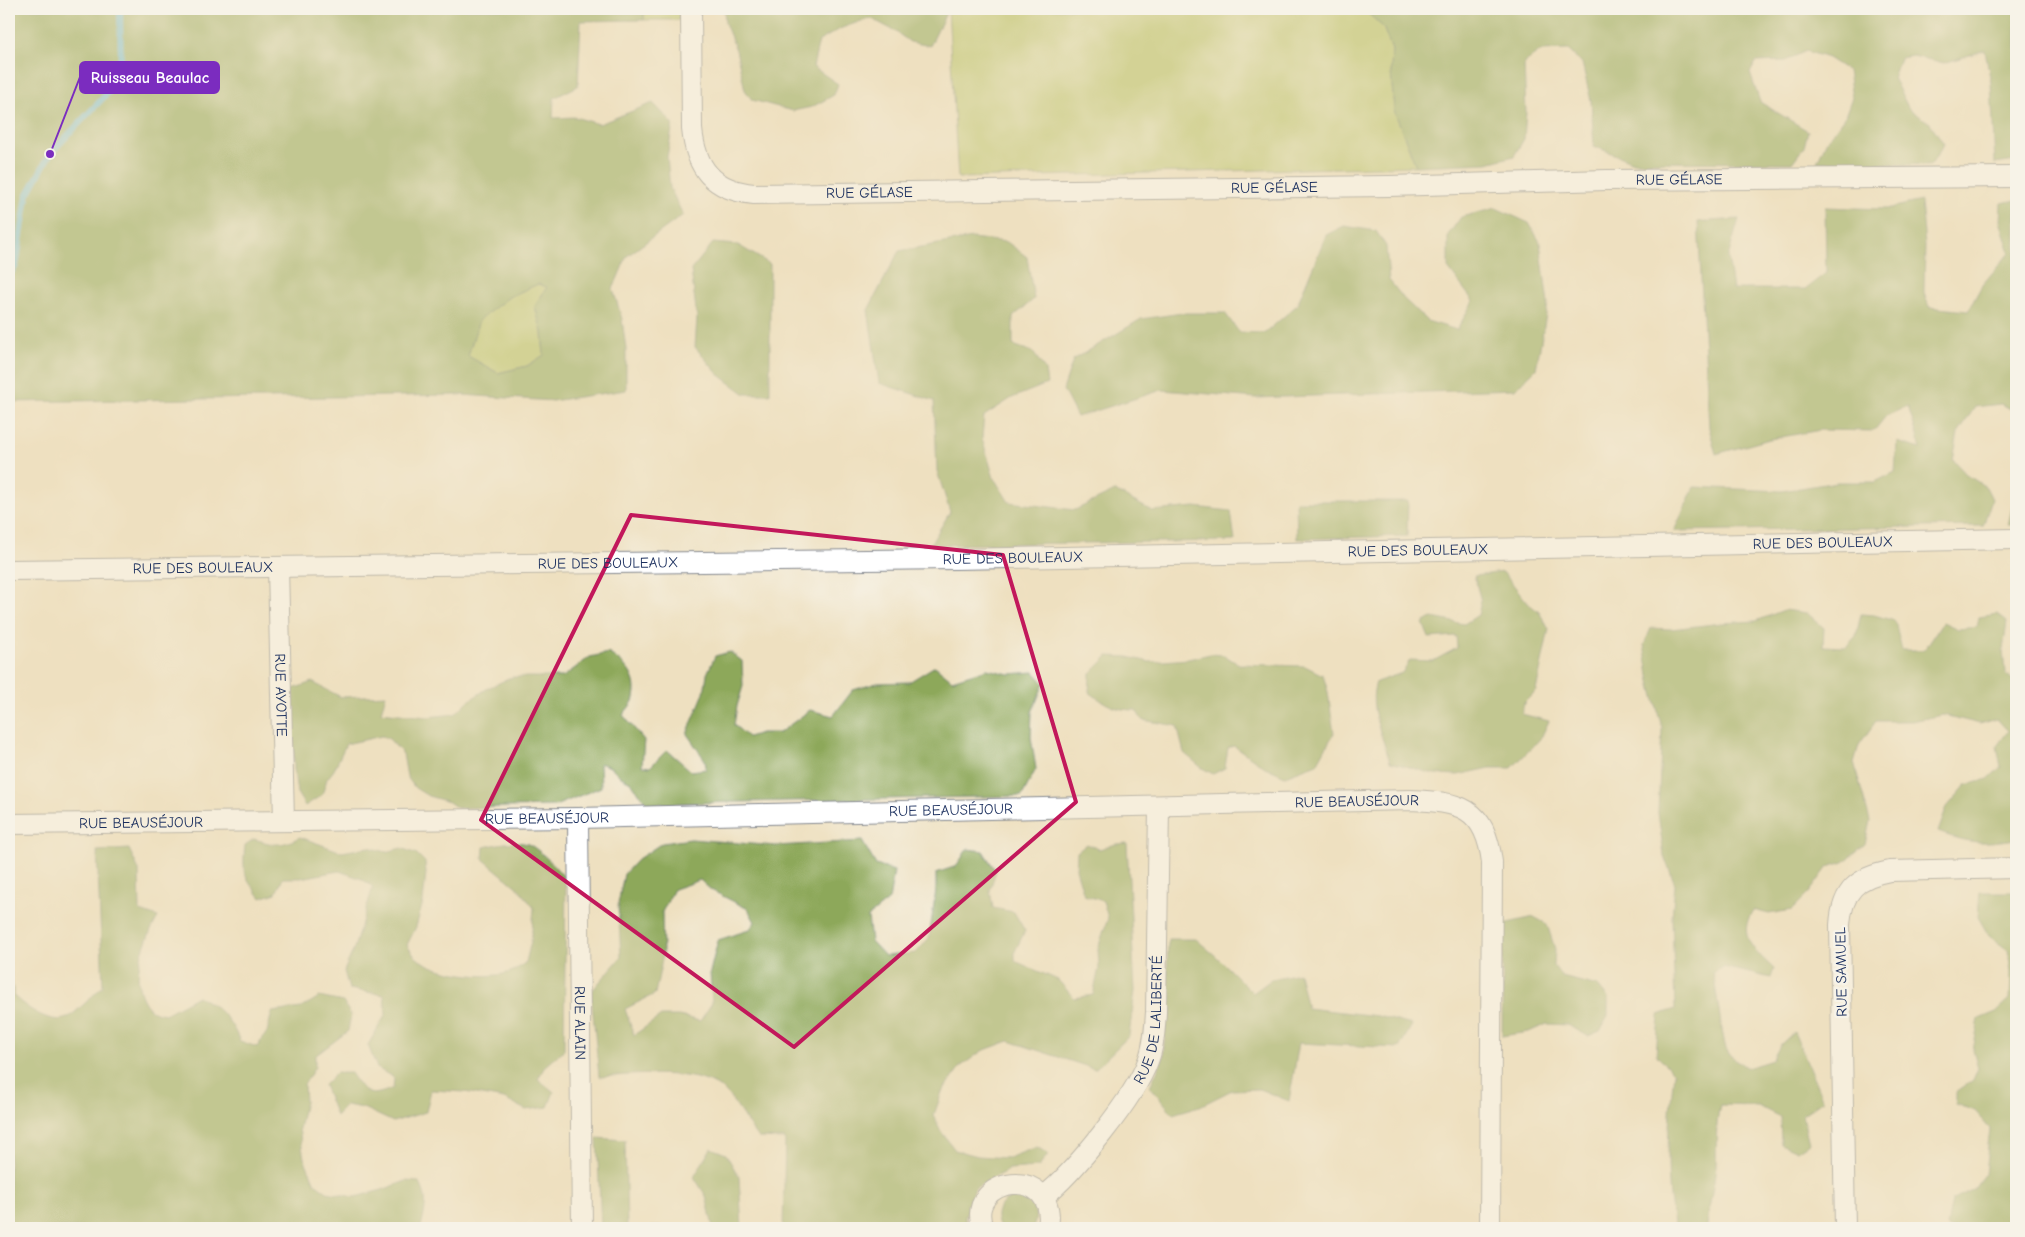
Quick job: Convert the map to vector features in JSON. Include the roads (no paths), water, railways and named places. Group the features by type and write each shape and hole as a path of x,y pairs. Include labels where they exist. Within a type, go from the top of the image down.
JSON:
{"street":[{"name":"RUE GÉLASE","path":"691,9 692,129 694,148 700,164 710,177 722,186 737,192 754,194 1389,186 1617,180 2016,177"},
{"name":"RUE DES BOULEAUX","path":"9,570 964,559 2016,539"},
{"name":"RUE AYOTTE","path":"278,567 284,821"},
{"name":"RUE BEAUSÉJOUR","path":"9,824 578,818 1159,807 1410,800 1437,801 1457,805 1467,810 1476,819 1491,851 1492,862 1490,1228"},
{"name":"RUE DE LALIBERTÉ","path":"1043,1197 1064,1178 1099,1136 1142,1076 1149,1060 1154,1038 1156,1012 1159,807"},
{"name":"RUE ALAIN","path":"578,818 582,1228"},
{"name":"RUE SAMUEL","path":"1845,1228 1840,925 1841,908 1848,893 1861,881 1875,874 1913,870 2016,868"},
{"path":"983,1228 981,1212 985,1201 992,1192 1001,1186 1012,1183 1024,1184 1035,1189 1043,1197 1048,1207 1050,1218 1048,1228"}],"waterway":[{"path":"9,275 16,266 27,196 50,154 121,79 120,9"}],"place":[{"name":"Ruisseau Beaulac","path":"50,154"}]}
